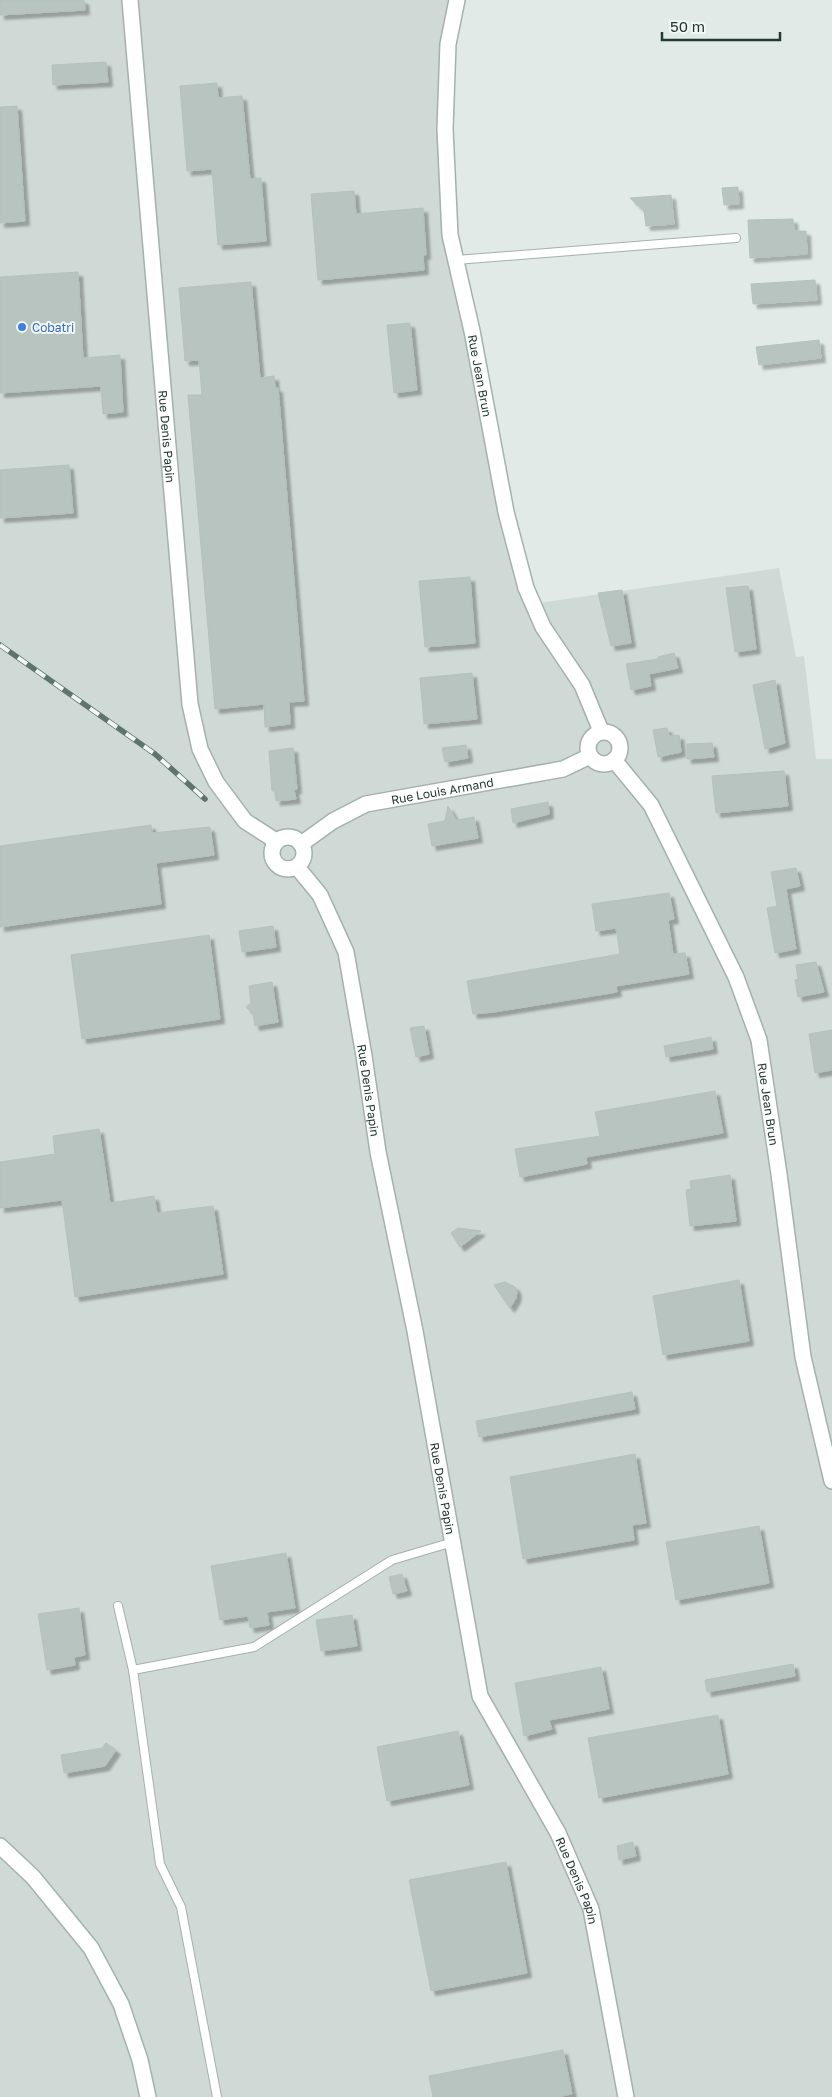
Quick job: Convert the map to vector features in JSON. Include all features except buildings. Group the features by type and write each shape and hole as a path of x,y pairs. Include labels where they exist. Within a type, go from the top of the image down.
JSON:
{"street":[{"name":"Rue Denis Papin","path":"130,0 190,704 200,749 216,782 245,821 276,842"},
{"name":"Rue Jean Brun","path":"457,0 448,44 445,128 450,235 472,331 506,512 526,588 544,627 582,685 601,731"},
{"path":"601,731 612,733 618,741 620,751 610,763 599,763 590,756 587,746 592,736 601,731"},
{"name":"Rue Louis Armand","path":"301,844 333,821 366,804 563,769 590,756"},
{"name":"Rue Jean Brun","path":"614,760 651,805 736,977 759,1040 803,1357 832,1481"},
{"path":"284,837 289,837 294,838 301,844 304,856 297,867 283,869 274,863 271,853 276,842 284,837"},
{"name":"Rue Denis Papin","path":"297,867 320,895 346,952 378,1152 415,1331 480,1696 558,1833 591,1909 626,2097"},
{"path":"0,1846 33,1877 91,1948 121,2004 140,2060 148,2097"}],"lane":[{"path":"456,260 736,238"},
{"path":"133,1670 254,1647 392,1560 453,1542"},
{"path":"118,1606 133,1670 160,1864 181,1907 217,2097"}],"shaded area":[{"path":"0,0 455,0 448,44 450,235 532,604 779,568 796,657 804,656 816,759 832,759 832,2097 0,2097"}],"railway":[{"path":"0,645 155,754 205,799"}],"place":[{"name":"Cobatri","path":"22,327"}]}
